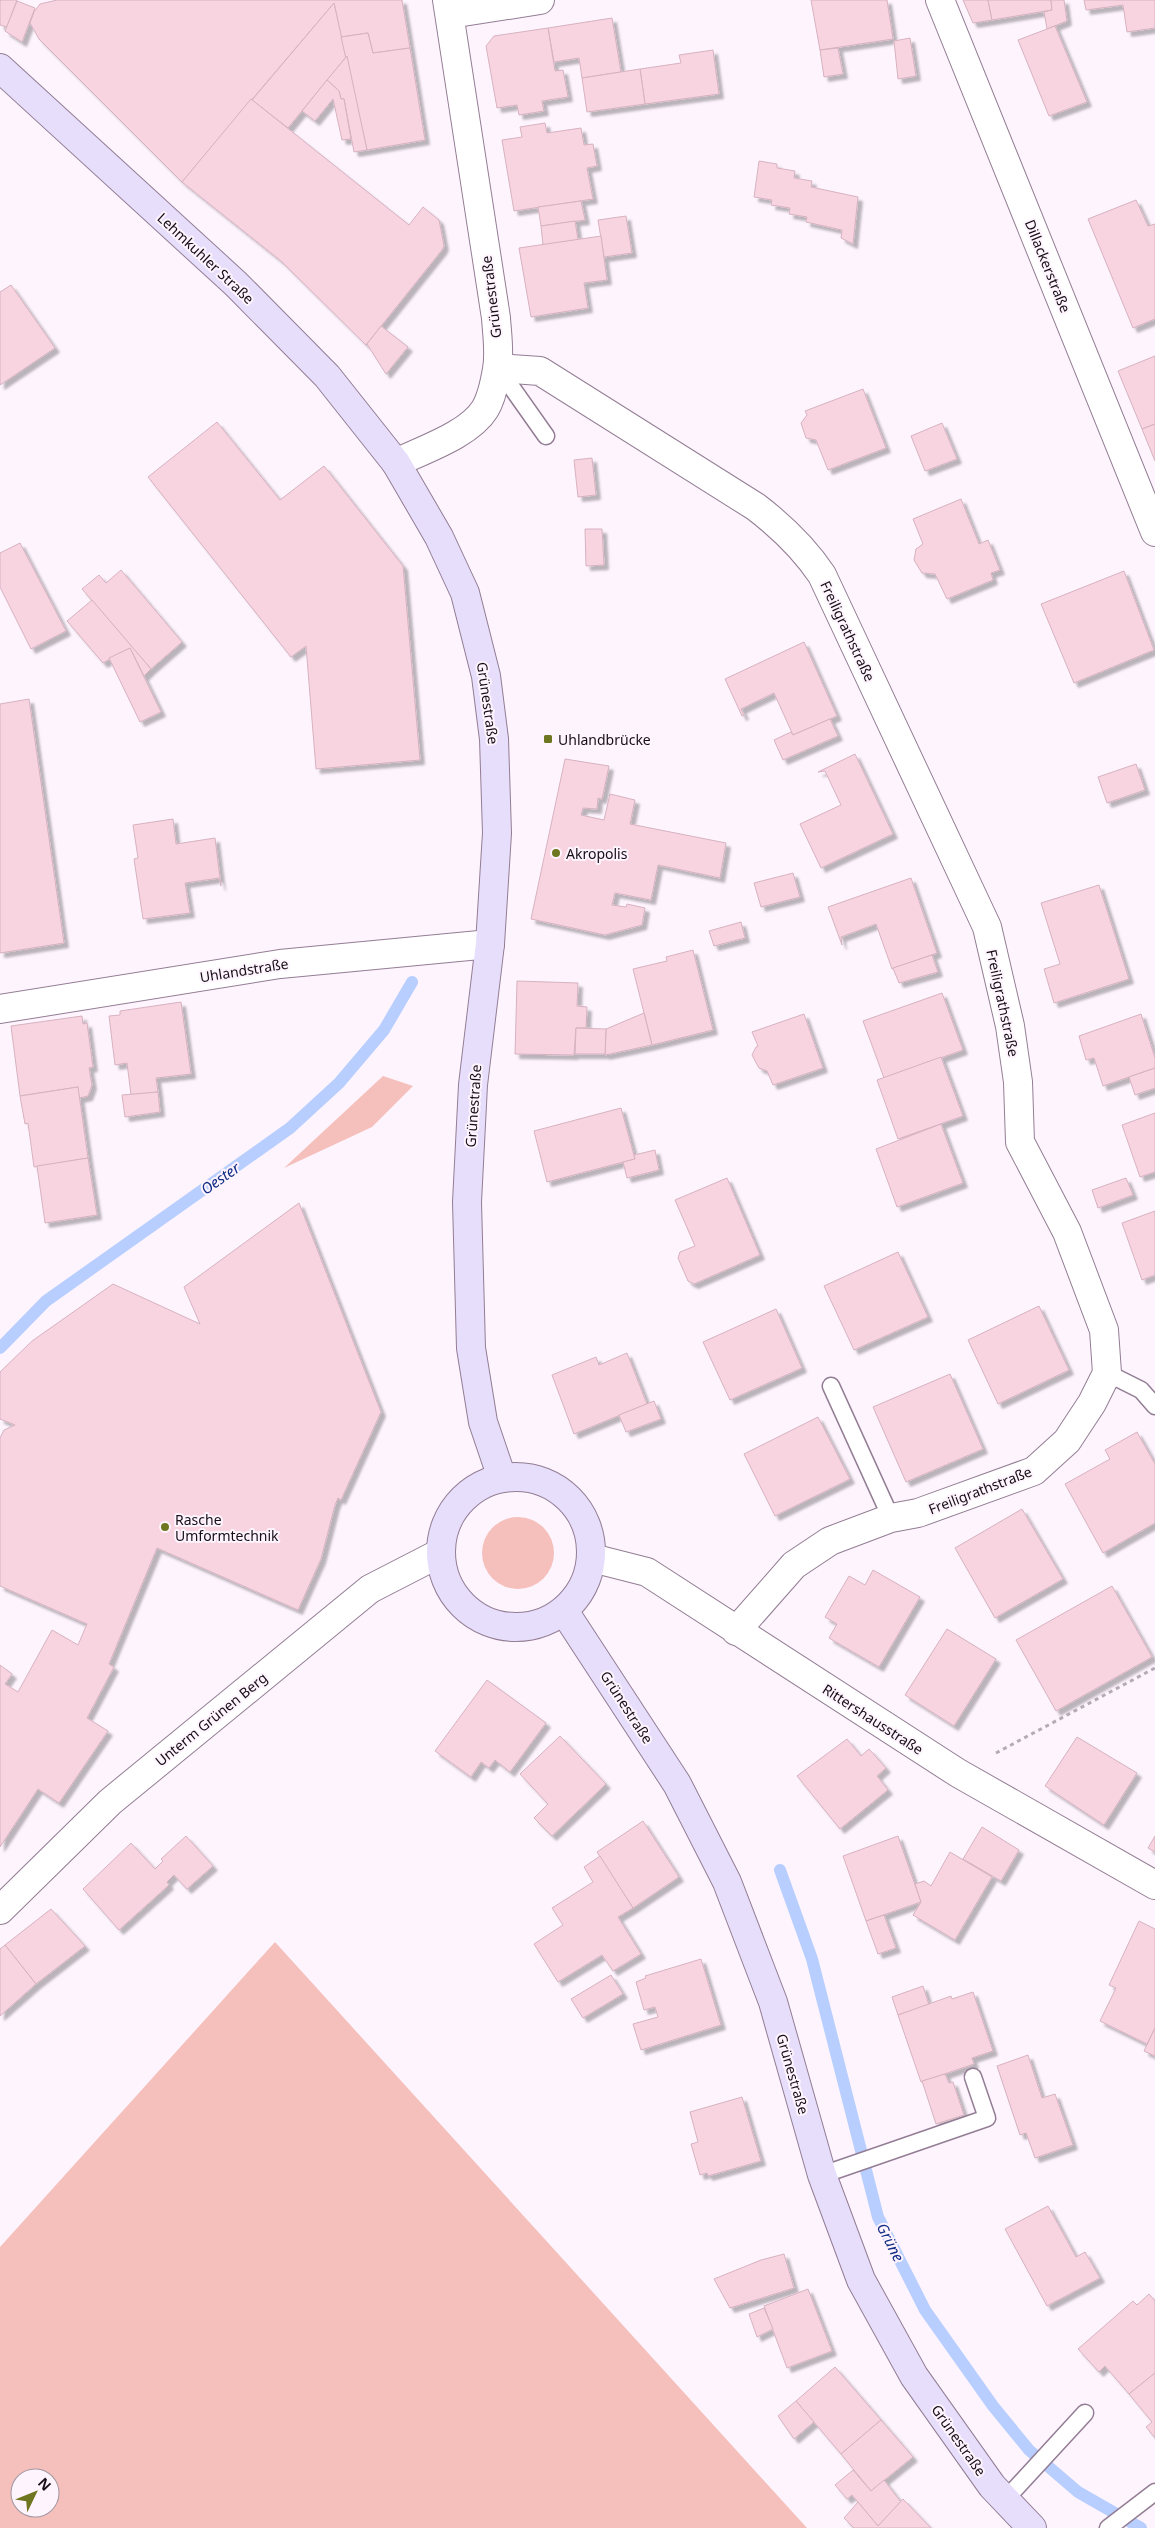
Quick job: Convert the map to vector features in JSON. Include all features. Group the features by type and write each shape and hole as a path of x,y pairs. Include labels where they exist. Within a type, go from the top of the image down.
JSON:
{"street":[{"path":"448,7 540,0"},
{"name":"Dillackerstraße","path":"940,0 1155,532"},
{"name":"Grünestraße","path":"448,7 496,318 498,368 485,408 470,425 396,463 439,537 465,593 486,676 494,739 496,833 490,944 473,1085 467,1202 471,1348 483,1422 502,1478"},
{"name":"Lehmkuhler Straße","path":"0,68 236,284 292,340 357,412 396,463"},
{"name":"Freiligrathstraße","path":"498,368 540,371 756,507 780,526 809,555 822,575 987,927 1011,1035 1018,1082 1020,1142 1067,1232 1104,1330 1107,1373 1092,1403 1067,1441 1034,1471 918,1513 891,1518 830,1542 794,1565 736,1631"},
{"name":"Uhlandstraße","path":"0,1009 280,964 490,944"},
{"path":"522,1476 541,1481 559,1490 574,1503 584,1519 590,1538 592,1558 588,1578 578,1596 564,1611 544,1623 520,1628 496,1625 474,1615 456,1598 445,1577 440,1553 443,1533 452,1513 465,1497 482,1485 502,1478 522,1476"},
{"name":"Unterm Grünen Berg","path":"0,1910 110,1802 362,1595 440,1553"},
{"name":"Rittershausstraße","path":"592,1558 647,1572 958,1773 1155,1885"},
{"name":"Grünestraße","path":"564,1611 677,1784 727,1882 773,2002 822,2175 861,2280 914,2376 992,2486 1032,2528"}],"lane":[{"path":"498,368 546,436"},
{"path":"1107,1373 1142,1390 1155,1406"},
{"path":"831,1386 891,1518"},
{"path":"822,2175 856,2161 987,2118 973,2077"},
{"path":"1005,2500 1085,2413"},
{"path":"1108,2528 1150,2495"}],"path":[{"path":"958,1773 1155,1668"}],"shaded area":[{"path":"383,1076 413,1086 372,1127 284,1168"},
{"path":"518,1517 538,1523 548,1533 554,1553 548,1573 538,1583 518,1589 498,1583 488,1573 482,1553 488,1533 498,1523"},
{"path":"275,1942 807,2528 0,2528 0,2247"}],"building":[{"path":"0,0 17,0 7,27 0,25"},
{"path":"57,0 402,0 410,48 373,53 368,33 341,37 334,3 182,182 39,39 30,23 34,12 40,4"},
{"path":"811,0 887,0 893,39 820,50"},
{"path":"963,0 988,0 992,20 973,23"},
{"path":"988,0 1051,0 1052,10 992,20"},
{"path":"1051,0 1064,0 1067,21 1047,29 1044,12 1052,10"},
{"path":"1084,0 1155,0 1155,28 1127,32 1123,5 1086,10"},
{"path":"17,1 35,8 22,42 5,31"},
{"path":"334,3 346,57 288,128 252,100"},
{"path":"612,18 621,72 582,78 579,58 554,62 548,28"},
{"path":"1055,26 1087,102 1049,116 1018,40"},
{"path":"548,28 555,71 563,70 568,97 542,101 544,111 519,115 517,105 497,108 486,46 494,36"},
{"path":"368,33 373,53 410,48 425,140 367,150 341,37"},
{"path":"910,38 916,76 898,79 894,41"},
{"path":"838,48 843,74 824,77 820,50"},
{"path":"713,50 719,94 645,104 640,69 681,63 679,55"},
{"path":"347,56 367,150 354,152 344,99 341,99 339,91 327,80"},
{"path":"640,69 645,104 587,112 582,78"},
{"path":"327,80 339,91 341,99 344,99 351,139 342,140 333,99 315,121 302,111"},
{"path":"251,99 409,225 423,207 439,220 444,246 442,250 366,345 281,261 182,182"},
{"path":"545,123 547,133 581,128 584,145 593,144 597,166 587,168 593,199 514,211 502,140 522,137 520,127"},
{"path":"759,161 777,164 777,168 795,171 794,178 812,181 811,187 858,197 853,244 841,238 842,230 806,222 807,217 789,214 790,208 771,205 772,200 754,197"},
{"path":"1136,200 1148,226 1155,224 1155,319 1133,328 1088,219"},
{"path":"581,201 585,220 541,226 538,207"},
{"path":"626,216 632,253 604,257 598,220"},
{"path":"575,221 578,240 543,245 541,226"},
{"path":"601,236 607,280 584,283 588,308 531,317 519,248"},
{"path":"11,285 55,348 0,385 0,292"},
{"path":"381,326 408,347 386,374 367,344"},
{"path":"1155,356 1155,424 1142,429 1118,371"},
{"path":"863,389 886,448 828,470 816,440 806,438 801,423 807,415 805,411"},
{"path":"217,422 280,500 324,466 403,566 420,760 316,769 306,646 291,657 148,477"},
{"path":"942,423 957,459 925,471 911,436"},
{"path":"1155,424 1155,461 1142,429"},
{"path":"592,458 596,495 578,497 574,460"},
{"path":"961,499 979,544 988,540 1000,570 991,573 993,580 947,599 935,574 922,573 914,560 916,549 923,544 913,519"},
{"path":"585,529 602,529 604,565 586,566"},
{"path":"20,543 66,631 31,649 0,587 0,553"},
{"path":"121,570 182,642 151,669 82,589 99,575 106,583"},
{"path":"1124,571 1154,650 1074,683 1041,604"},
{"path":"92,600 151,669 144,676 130,648 103,663 67,621"},
{"path":"804,642 837,716 793,735 774,693 741,709 744,715 742,716 725,679"},
{"path":"130,648 161,712 140,722 109,658"},
{"path":"29,699 64,943 0,953 0,704"},
{"path":"830,719 838,736 783,760 774,740 791,732 793,735"},
{"path":"855,754 893,834 821,868 800,824 841,805 825,771 818,772"},
{"path":"565,759 609,766 602,799 598,798 597,809 583,808 581,815 604,820 610,794 635,800 630,824 726,843 720,878 658,865 651,900 615,893 612,905 626,907 627,904 645,908 642,925 605,935 531,919"},
{"path":"1136,764 1145,790 1107,803 1098,777"},
{"path":"173,819 176,844 215,838 221,886 219,878 185,883 190,913 143,919 134,859 138,858 133,825"},
{"path":"793,873 800,897 761,907 754,883"},
{"path":"911,878 937,953 892,969 876,924 841,937 842,945 828,907"},
{"path":"1099,885 1129,979 1054,1003 1044,969 1060,964 1041,903"},
{"path":"741,922 745,938 714,946 709,931"},
{"path":"693,950 713,1030 652,1045 633,969 667,961 666,957"},
{"path":"932,955 938,972 899,983 893,968"},
{"path":"517,981 578,983 577,1006 587,1007 586,1028 576,1028 574,1055 515,1054"},
{"path":"942,993 963,1050 884,1078 863,1021"},
{"path":"181,1002 191,1074 156,1078 158,1092 131,1095 127,1063 115,1065 109,1016 120,1015 120,1011"},
{"path":"644,1013 652,1045 605,1055 606,1029"},
{"path":"804,1014 823,1068 773,1085 767,1071 759,1068 752,1055 758,1046 752,1032"},
{"path":"1141,1014 1155,1058 1155,1068 1103,1086 1094,1058 1086,1060 1079,1036"},
{"path":"82,1016 83,1024 87,1023 93,1067 89,1068 92,1085 88,1096 79,1098 78,1087 20,1096 11,1026"},
{"path":"576,1028 606,1029 605,1054 575,1054"},
{"path":"941,1057 963,1116 898,1139 877,1080"},
{"path":"1155,1068 1155,1088 1135,1095 1129,1077"},
{"path":"78,1087 88,1158 34,1167 28,1123 25,1124 20,1096"},
{"path":"158,1092 160,1112 125,1117 122,1095"},
{"path":"621,1108 635,1159 547,1182 534,1131"},
{"path":"1155,1113 1155,1172 1140,1177 1122,1125"},
{"path":"941,1124 963,1183 897,1207 876,1149"},
{"path":"655,1150 659,1170 627,1178 623,1162 635,1159 634,1155"},
{"path":"88,1158 97,1215 45,1223 37,1166"},
{"path":"727,1178 760,1255 694,1284 688,1281 678,1258 680,1252 695,1246 675,1200"},
{"path":"1126,1178 1133,1195 1098,1208 1092,1190"},
{"name":"Rasche Umformtechnik","path":"299,1203 381,1412 341,1500 338,1498 335,1505 321,1559 298,1610 157,1548 109,1664 114,1667 87,1718 108,1731 59,1803 38,1789 0,1847 0,1665 12,1674 5,1684 18,1692 52,1630 78,1645 87,1624 0,1586 0,1438 4,1430 15,1425 0,1419 0,1372 32,1341 113,1284 200,1324 184,1287"},
{"path":"1155,1211 1155,1275 1142,1280 1122,1223"},
{"path":"898,1252 928,1317 854,1350 824,1286"},
{"path":"1039,1306 1069,1370 998,1404 968,1340"},
{"path":"776,1309 802,1368 730,1400 703,1342"},
{"path":"627,1353 647,1404 574,1434 552,1375 596,1357 599,1365"},
{"path":"950,1374 983,1449 906,1482 873,1407"},
{"path":"654,1401 661,1419 626,1432 619,1415"},
{"path":"818,1417 850,1479 775,1516 744,1454"},
{"path":"1137,1432 1155,1464 1155,1523 1103,1553 1065,1484 1110,1459 1105,1450"},
{"path":"1022,1509 1063,1579 995,1618 955,1548"},
{"path":"873,1570 920,1597 879,1667 829,1638 837,1624 825,1617 849,1576 865,1585"},
{"path":"1112,1586 1152,1657 1056,1711 1016,1640"},
{"path":"947,1629 996,1659 954,1726 905,1695"},
{"path":"487,1680 546,1723 510,1772 495,1760 489,1768 481,1762 471,1777 435,1751"},
{"path":"560,1736 606,1784 552,1836 534,1818 548,1804 520,1774"},
{"path":"1077,1737 1137,1773 1104,1825 1045,1786"},
{"path":"847,1739 861,1756 869,1749 886,1768 877,1776 888,1790 840,1829 797,1776"},
{"path":"643,1821 679,1877 633,1908 597,1852"},
{"path":"982,1827 1019,1850 1001,1881 963,1859"},
{"path":"186,1836 213,1866 187,1889 174,1875 167,1882 169,1885 119,1930 83,1889 131,1843 155,1869 163,1861 161,1859"},
{"path":"898,1836 921,1902 866,1921 843,1856"},
{"path":"1155,1836 1155,1852 1148,1848"},
{"path":"950,1852 992,1877 955,1940 913,1915 921,1902 915,1884 924,1881 931,1886"},
{"path":"600,1856 633,1908 618,1917 641,1954 613,1971 602,1955 558,1982 534,1944 563,1925 552,1908 593,1882 584,1867"},
{"path":"51,1909 85,1946 36,1984 5,1945"},
{"path":"884,1915 896,1948 878,1954 866,1921"},
{"path":"1139,1921 1155,1929 1155,2028 1147,2044 1100,2021 1116,1988 1109,1985"},
{"path":"5,1945 36,1984 0,2016 0,1949"},
{"path":"701,1959 721,2025 641,2050 633,2024 658,2017 655,2007 644,2010 636,1982 646,1978 645,1976"},
{"path":"611,1975 623,1994 583,2018 571,1999"},
{"path":"923,1986 929,2005 898,2015 892,1997"},
{"path":"973,1992 993,2051 972,2058 974,2064 921,2082 898,2015 951,1996 952,1999"},
{"path":"1155,2028 1155,2056 1144,2051"},
{"path":"1028,2055 1042,2098 1055,2094 1073,2145 1035,2158 1026,2133 1020,2135 997,2066"},
{"path":"945,2074 949,2083 953,2082 964,2115 936,2124 922,2081"},
{"path":"742,2097 761,2161 708,2176 707,2173 700,2175 691,2144 698,2142 690,2112"},
{"path":"1048,2206 1076,2257 1085,2252 1100,2278 1047,2306 1005,2229"},
{"path":"784,2254 794,2288 730,2308 714,2279 761,2260"},
{"path":"808,2289 832,2351 787,2368 764,2306"},
{"path":"1149,2294 1155,2301 1155,2373 1129,2394 1105,2366 1099,2372 1078,2349 1133,2301 1137,2305"},
{"path":"764,2308 773,2329 757,2337 749,2314"},
{"path":"835,2367 881,2420 841,2454 796,2401"},
{"path":"1155,2373 1155,2438 1146,2427 1152,2422 1129,2394"},
{"path":"796,2401 814,2422 794,2439 778,2416"},
{"path":"881,2420 913,2457 871,2491 841,2454"},
{"path":"853,2470 871,2491 884,2480 901,2502 878,2526 852,2495 847,2499 835,2485"},
{"path":"903,2499 931,2528 854,2528 844,2518 858,2502 878,2526"}],"waterway":[{"name":"Oester","path":"0,1348 46,1301 290,1128 339,1083 384,1030 412,982"},
{"name":"Grüne","path":"780,1870 812,1959 878,2217 925,2310 993,2406 1029,2450 1078,2492 1141,2528"}],"place":[{"name":"Uhlandbrücke","path":"548,739"},
{"name":"Akropolis","path":"556,853"},
{"name":"Rasche Umformtechnik","path":"165,1527"}]}
